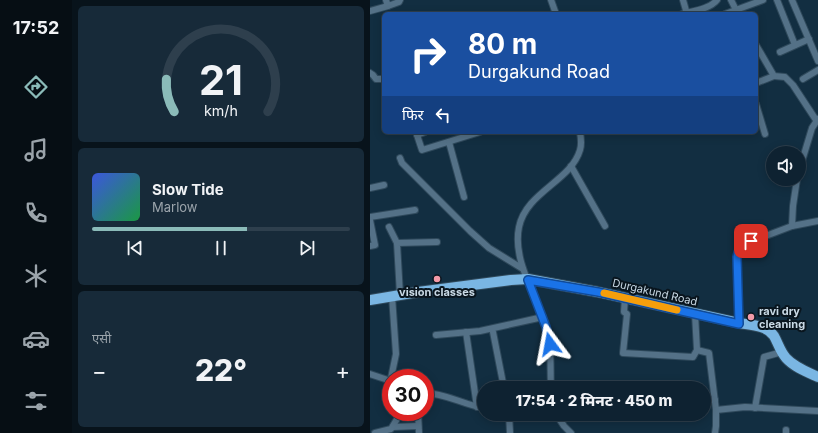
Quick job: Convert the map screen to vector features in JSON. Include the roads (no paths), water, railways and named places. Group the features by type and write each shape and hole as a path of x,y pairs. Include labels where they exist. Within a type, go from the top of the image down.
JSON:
{"main road":[{"name":"Durgakund Road","path":"370,300 511,280 528,280 598,292 768,330 773,335 782,352 790,362 818,377"}],"street":[{"path":"370,11 387,3 399,2 400,0"},
{"path":"552,0 555,12"},
{"path":"683,0 685,12"},
{"path":"705,11 717,0"},
{"path":"731,0 737,12 763,0"},
{"path":"777,0 795,45"},
{"path":"792,0 818,61"},
{"path":"780,52 809,39"},
{"path":"758,48 774,76"},
{"path":"803,79 818,70"},
{"path":"370,73 376,79 382,79"},
{"path":"758,82 774,76 785,77 793,85 817,119 806,151"},
{"path":"758,111 765,134"},
{"path":"417,134 422,150 474,134"},
{"path":"551,381 550,344 542,318 523,269 517,236 524,212 530,204 571,166 580,150 580,134"},
{"path":"449,142 464,197"},
{"path":"400,158 402,163 470,231 499,255 523,269"},
{"path":"571,166 605,226"},
{"path":"370,188 384,185"},
{"path":"792,226 796,186"},
{"path":"370,217 415,210"},
{"path":"370,220 375,245 370,246"},
{"path":"739,324 737,257 738,250 742,244 792,226 818,221"},
{"path":"389,226 397,243 396,354 393,369"},
{"path":"397,243 436,242"},
{"path":"625,298 624,312 627,314 623,353 693,357 697,350 695,314"},
{"path":"436,335 480,331 542,318"},
{"path":"434,394 443,395 476,407 466,332"},
{"path":"493,332 503,381"},
{"path":"697,350 709,353 716,410 715,433"},
{"path":"755,408 764,357 782,352"},
{"path":"370,374 382,377"},
{"path":"711,400 715,400"},
{"path":"716,410 755,408 818,411"},
{"path":"393,427 396,421"},
{"path":"418,421 419,433"},
{"path":"509,421 510,433"},
{"path":"561,421 571,433"},
{"path":"375,433 385,431 393,427 418,426"}],"place":[{"name":"vision classes","path":"437,279"},
{"name":"ravi dry cleaning","path":"751,317"}]}
